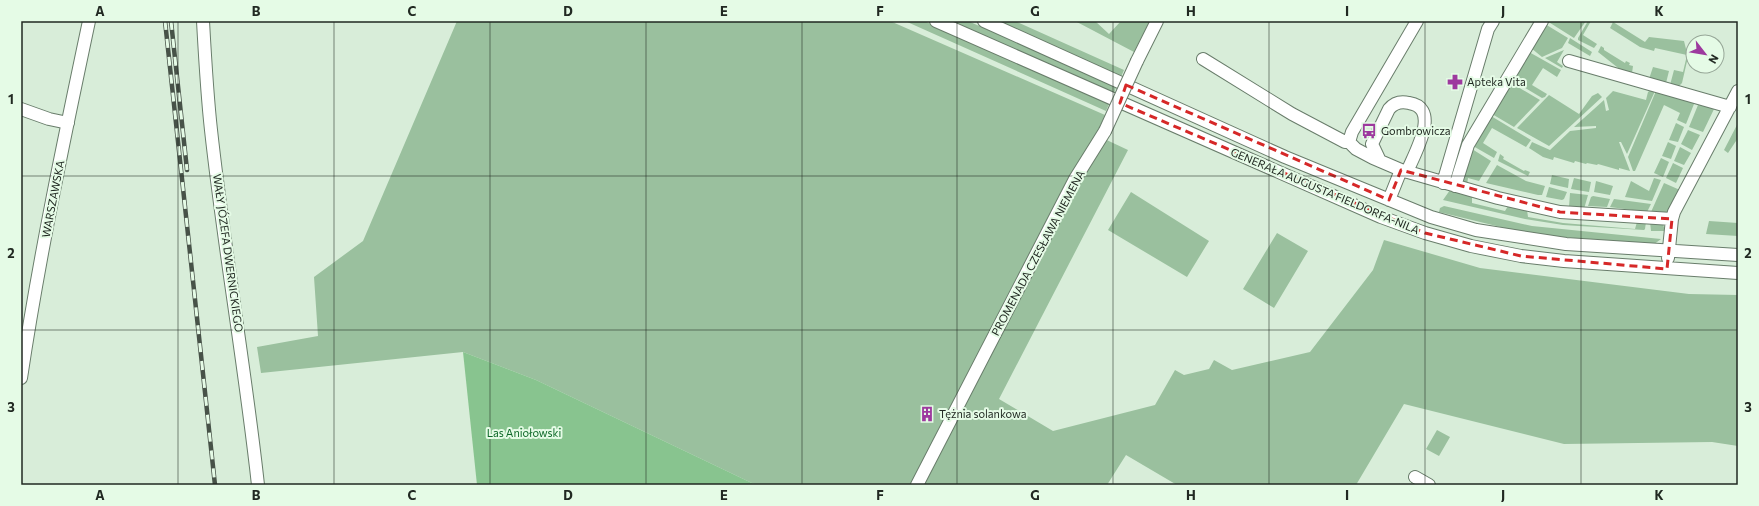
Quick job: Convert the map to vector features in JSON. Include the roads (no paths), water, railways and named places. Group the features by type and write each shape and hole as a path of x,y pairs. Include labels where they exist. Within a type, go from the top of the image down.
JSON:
{"street":[{"name":"WARSZAWSKA","path":"21,378 27,336 89,21"},
{"name":"WAŁY JÓZEFA DWERNICKIEGO","path":"203,21 211,129 249,401 258,485"},
{"name":"GENERAŁA AUGUSTA FIELDORFA-NILA","path":"936,21 1381,216 1425,233 1471,246 1521,256 1564,261 1738,273"},
{"name":"GENERAŁA AUGUSTA FIELDORFA-NILA","path":"984,21 1285,156 1431,217 1476,230 1566,244 1738,255"},
{"name":"PROMENADA CZESŁAWA NIEMENA","path":"917,485 1075,179 1105,131 1137,60 1157,21"},
{"path":"1349,142 1352,132 1417,21"},
{"path":"1443,183 1488,29 1493,21"},
{"path":"1455,186 1468,145 1542,21"},
{"path":"1203,59 1292,114 1344,142 1349,142 1356,149 1404,171 1443,183 1560,212 1672,219"},
{"path":"1569,61 1730,107"},
{"path":"1667,269 1672,219 1738,91"},
{"path":"1380,161 1372,144 1389,109 1393,105 1399,103 1414,104 1421,109 1425,116 1426,127 1389,200"},
{"path":"21,109 49,119 68,123"},
{"path":"1415,477 1429,485"}],"railway":[{"path":"165,21 215,485"},
{"path":"171,21 187,170"}],"place":[{"name":"Apteka Vita","path":"1455,82"},
{"name":"Gombrowicza","path":"1369,131"},
{"name":"Tężnia solankowa","path":"927,414"}],"park label":[{"name":"Las Aniołowski","path":"524,433"}]}
